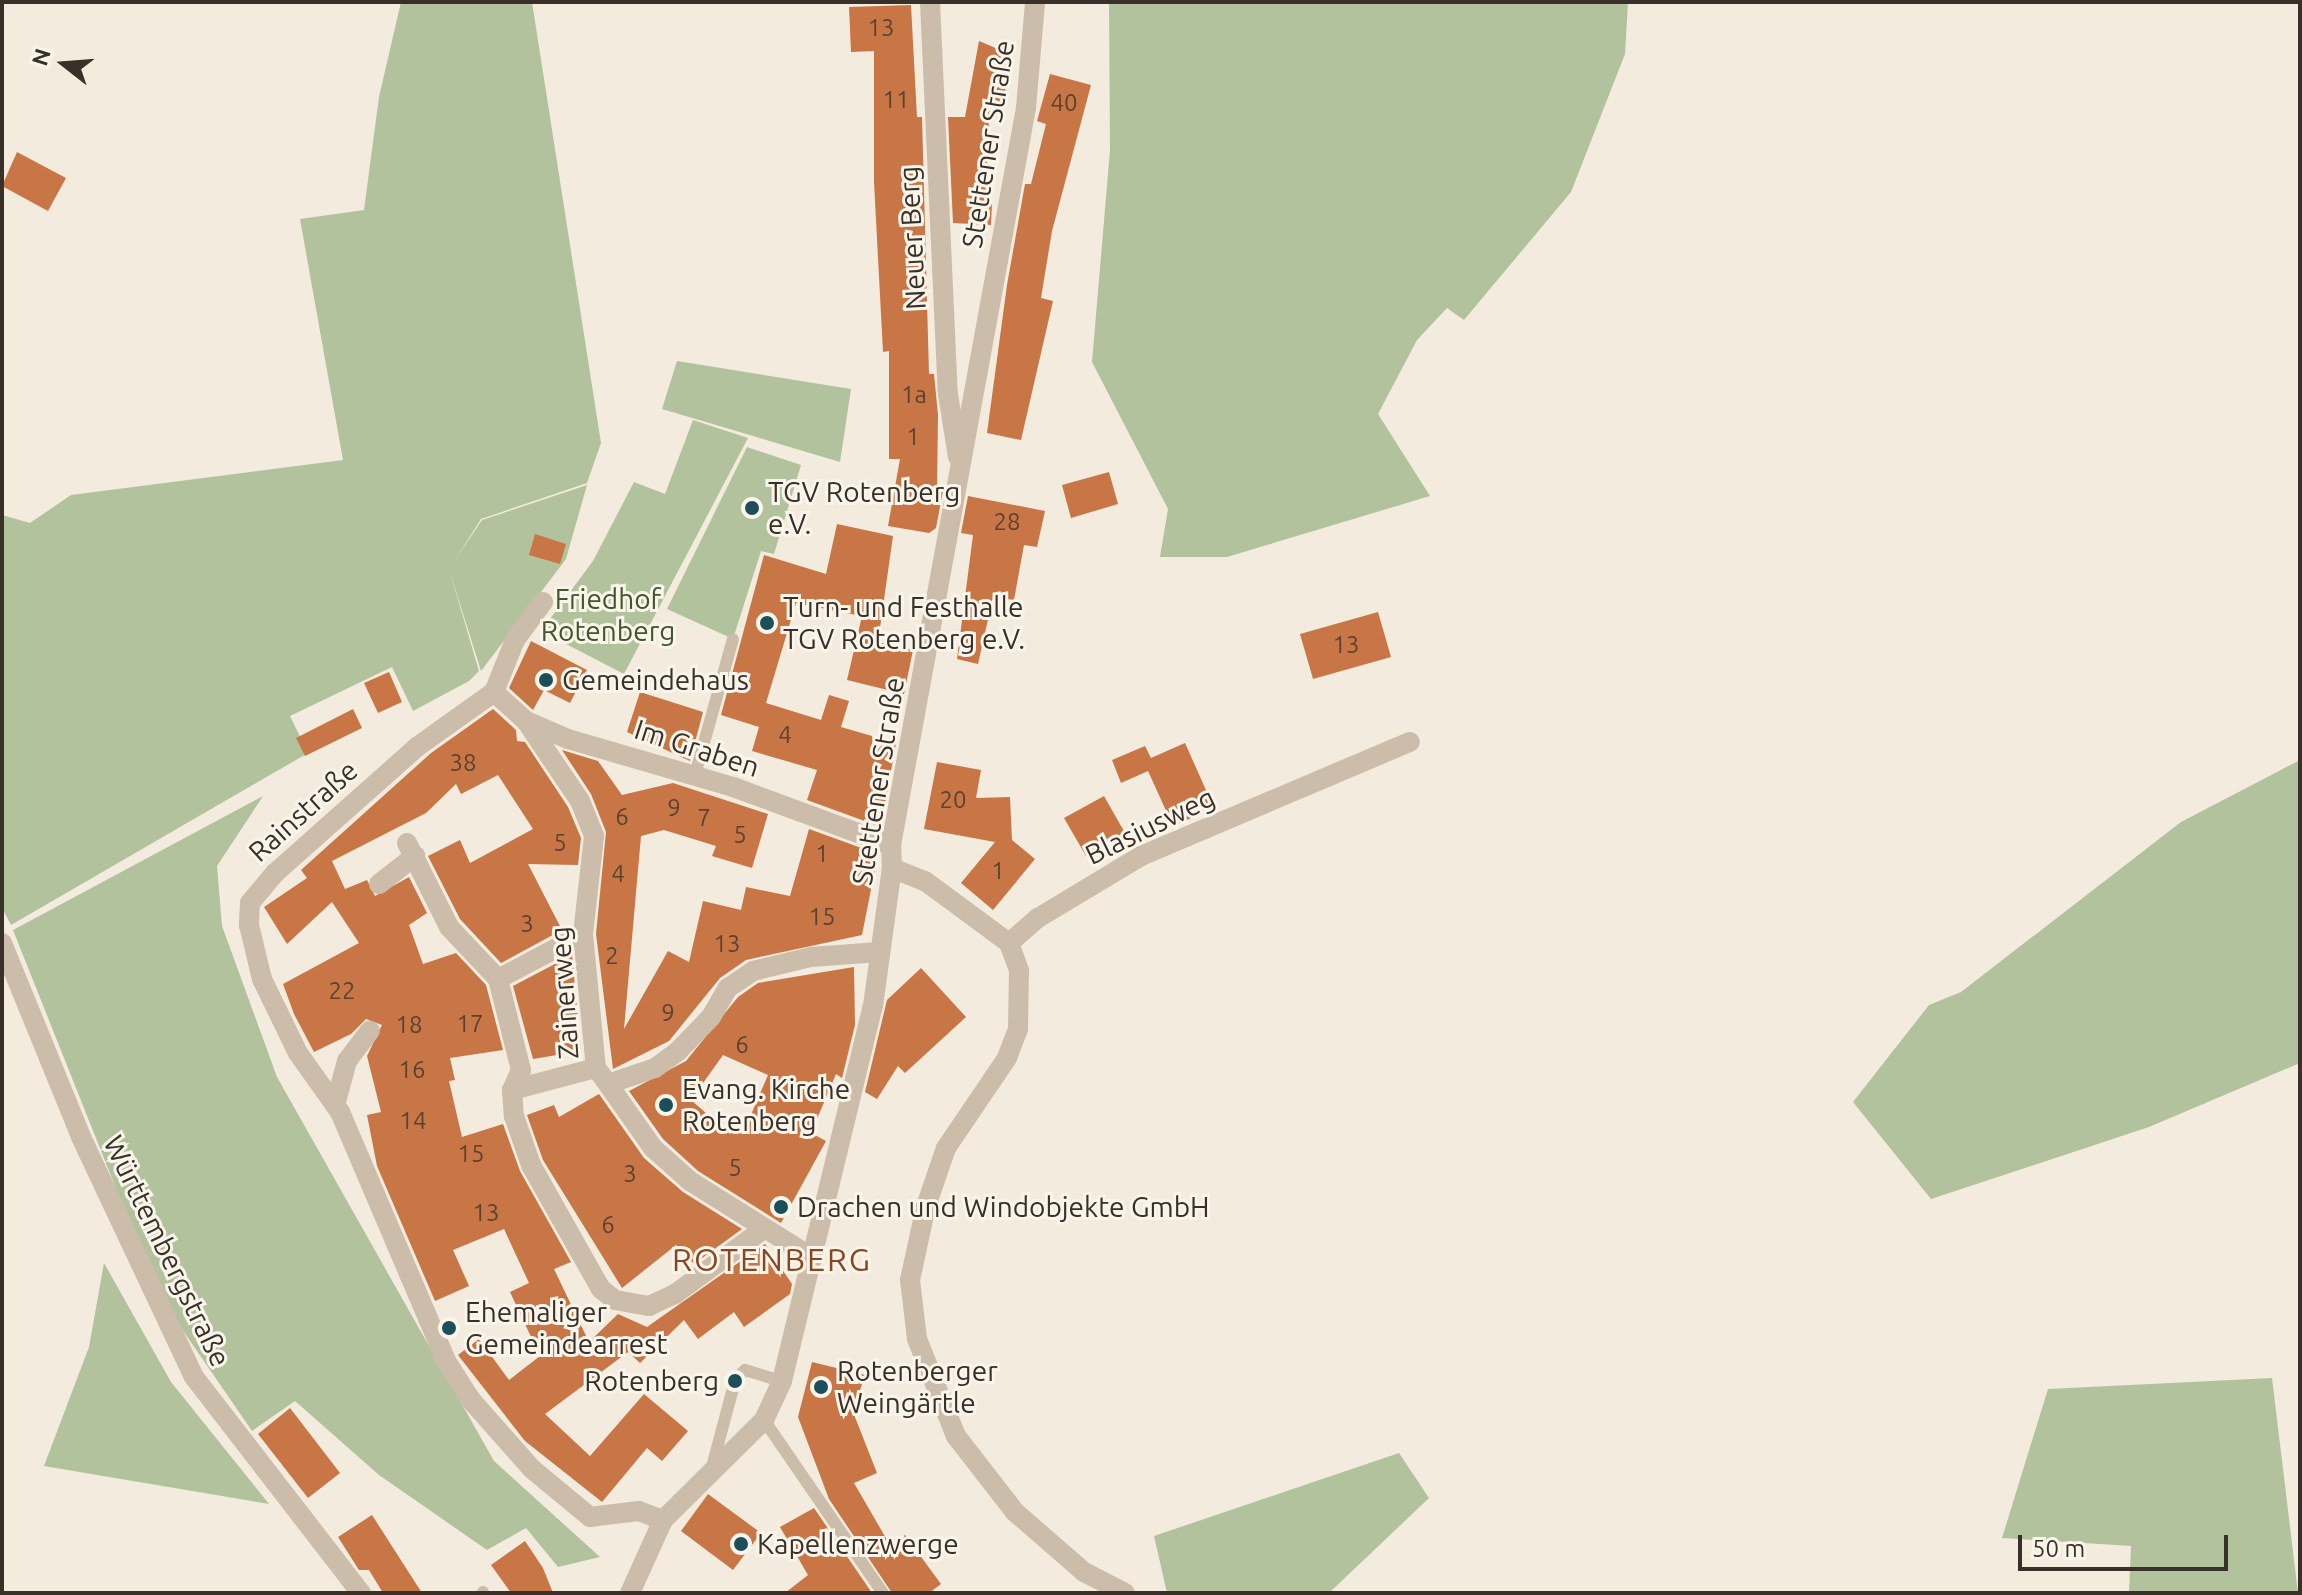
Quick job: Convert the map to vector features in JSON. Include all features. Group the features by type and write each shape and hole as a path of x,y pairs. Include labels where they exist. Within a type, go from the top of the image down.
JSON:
{"street":[{"name":"Neuer Berg","path":"930,2 948,394 960,471"},
{"name":"Stettener Straße","path":"764,1420 782,1381 873,1006 892,868 891,845 1026,108 1035,2"},
{"path":"494,692 515,640 543,602"},
{"name":"Im Graben","path":"494,692 526,721 695,775 891,845"},
{"name":"Rainstraße","path":"494,692 407,755 250,903 262,979 298,1053 335,1105 446,1361 471,1400 532,1469 590,1517 639,1511 663,1520"},
{"name":"Zainerweg","path":"526,721 580,801 594,836 583,934 602,1076"},
{"name":"Blasiusweg","path":"1009,943 1141,856 1410,742"},
{"path":"379,884 411,849 449,927 498,979 521,1070 512,1090 514,1116 531,1165 574,1247 615,1300 649,1306 675,1294 762,1230"},
{"path":"892,868 925,881 1009,943 1019,971 1018,1029 1007,1058 946,1148 926,1206 910,1280 917,1339 956,1436 1015,1512 1084,1572 1125,1593"},
{"path":"498,979 583,934"},
{"name":"Württembergstraße","path":"2,943 81,1137 194,1377 361,1593"},
{"path":"512,1090 655,1068 678,1051 711,1017 728,988 753,971 811,957 879,952"},
{"path":"335,1105 347,1061 370,1031"},
{"path":"602,1076 653,1148 762,1230 811,1257"},
{"path":"630,1593 663,1520 713,1463 764,1420"}],"lane":[{"path":"695,775 733,639"},
{"path":"713,1463 735,1381 745,1370 782,1381"},
{"path":"764,1420 883,1593"}],"green space":[{"path":"401,2 532,2 601,443 587,483 481,519 455,560 482,520 587,485 566,559 481,671 449,569 479,671 469,681 413,711 392,667 290,716 308,753 11,925 2,908 2,515 30,523 71,495 343,460 300,219 364,210 379,97"},
{"path":"1109,2 1628,2 1625,54 1571,192 1464,320 1447,308 1417,340 1378,414 1430,496 1227,557 1160,557 1168,509 1092,362 1110,150"},
{"path":"677,361 851,389 840,462 662,409"},
{"name":"Friedhof Rotenberg","path":"693,420 748,438 624,674 541,631 593,561 634,482 665,494"},
{"name":"TGV Rotenberg e.V.","path":"747,447 801,465 774,554 761,551 733,639 667,609"},
{"path":"2300,760 2300,1063 2149,1127 1931,1199 1853,1102 1929,1005 1961,992 2181,822"},
{"path":"263,796 217,866 222,926 277,1077 494,1461 600,1557 558,1567 526,1528 487,1550 379,1475 295,1401 252,1431 175,1319 123,1206 13,930"},
{"path":"104,1263 171,1382 269,1504 44,1466 89,1347"},
{"path":"2272,1378 2298,1593 2129,1593 2131,1546 2002,1538 2048,1389"},
{"path":"1399,1453 1429,1498 1329,1593 1167,1593 1154,1536"}],"building":[{"path":"911,5 917,117 922,117 929,374 934,374 938,415 937,490 943,491 936,528 929,533 888,526 900,459 889,459 889,351 883,352 874,182 874,51 851,52 849,7"},
{"path":"979,41 1012,55 1003,102 990,99 985,202 992,204 991,225 953,223 948,117 965,117"},
{"path":"1050,74 1091,85 1052,231 1041,298 1053,301 1021,440 987,433 1007,285 1025,184 1031,184 1046,124 1037,121"},
{"path":"17,152 66,178 48,211 2,186"},
{"path":"1109,472 1118,504 1071,518 1062,485"},
{"path":"968,496 1045,511 1037,547 1024,545 1014,600 993,597 978,664 957,659 973,535 961,533"},
{"path":"837,524 893,536 878,642 913,650 904,694 847,680 862,616 796,603 766,703 821,720 829,695 849,701 841,727 896,743 881,827 807,800 817,770 752,751 759,727 721,715 764,555 826,574"},
{"path":"535,534 566,544 560,564 529,555"},
{"path":"1378,612 1391,657 1313,679 1300,634"},
{"name":"Gemeindehaus","path":"531,641 587,670 570,703 544,690 533,710 509,688"},
{"path":"389,672 402,702 378,713 364,683"},
{"path":"640,692 703,712 690,761 627,732"},
{"path":"353,709 362,728 305,756 296,738"},
{"path":"493,709 516,730 517,741 525,742 568,807 581,838 578,865 528,864 562,930 501,963 460,919 428,856 460,840 470,863 533,829 498,775 461,794 456,784 426,813 332,861 345,889 367,880 375,896 409,877 427,913 409,925 423,964 456,953 486,985 503,1050 450,1058 455,1080 449,1081 462,1137 503,1124 520,1171 571,1262 554,1269 589,1342 618,1314 647,1327 765,1244 792,1284 790,1294 744,1327 734,1312 698,1339 684,1320 640,1363 628,1352 545,1414 590,1456 644,1394 688,1431 662,1461 647,1448 602,1502 525,1441 458,1355 479,1339 509,1380 540,1356 510,1292 529,1283 504,1229 453,1250 469,1286 435,1301 377,1166 367,1115 381,1112 367,1056 382,1025 366,1019 351,1034 314,1052 294,1014 283,984 359,943 332,902 287,944 264,907 307,878 301,870 431,753"},
{"path":"1185,743 1214,808 1173,826 1148,771 1121,783 1112,760 1145,746 1151,758"},
{"path":"562,750 598,761 622,795 673,783 768,814 752,868 712,856 716,846 664,830 641,836 624,1029 668,951 689,962 703,901 741,910 746,887 790,896 809,829 878,854 862,935 746,960 720,978 669,1041 613,1069 596,934 606,832 591,794"},
{"path":"937,762 981,770 976,798 1010,797 1012,840 1035,859 993,910 961,883 995,842 924,829"},
{"path":"1104,796 1125,833 1086,856 1064,818"},
{"path":"572,955 581,1051 533,1059 513,986"},
{"path":"854,967 855,1025 842,1078 836,1074 811,1133 826,1141 781,1223 698,1171 663,1139 629,1091 686,1061 738,997 758,983","holes":["723,1055 768,1075 744,1131 735,1126 730,1134 691,1100"]},
{"path":"921,968 966,1017 905,1073 898,1066 877,1099 865,1092 887,1000"},
{"path":"599,1094 644,1158 683,1192 742,1229 694,1264 676,1245 622,1288 543,1160 527,1115 554,1105 559,1117"},
{"path":"812,1362 865,1375 853,1412 877,1473 854,1483 890,1545 905,1535 941,1584 929,1593 892,1593 829,1499 798,1417"},
{"path":"290,1408 340,1473 308,1498 258,1434"},
{"path":"708,1494 761,1533 733,1570 681,1531"},
{"path":"814,1508 872,1593 785,1593 808,1575 780,1527"},
{"path":"372,1515 422,1593 383,1593 369,1570 359,1570 338,1537"},
{"path":"525,1541 543,1568 553,1593 511,1593 491,1565"}],"place":[{"name":"TGV Rotenberg e.V.","path":"752,508"},
{"name":"Turn- und Festhalle TGV Rotenberg e.V.","path":"767,623"},
{"name":"Gemeindehaus","path":"546,680"},
{"name":"Evang. Kirche Rotenberg","path":"666,1105"},
{"name":"Drachen und Windobjekte GmbH","path":"781,1207"},
{"name":"Ehemaliger Gemeindearrest","path":"449,1328"},
{"name":"Rotenberg","path":"735,1381"},
{"name":"Rotenberger Weingärtle","path":"821,1387"},
{"name":"Kapellenzwerge","path":"741,1544"}],"district":[{"name":"ROTENBERG","path":"772,1259"}]}
